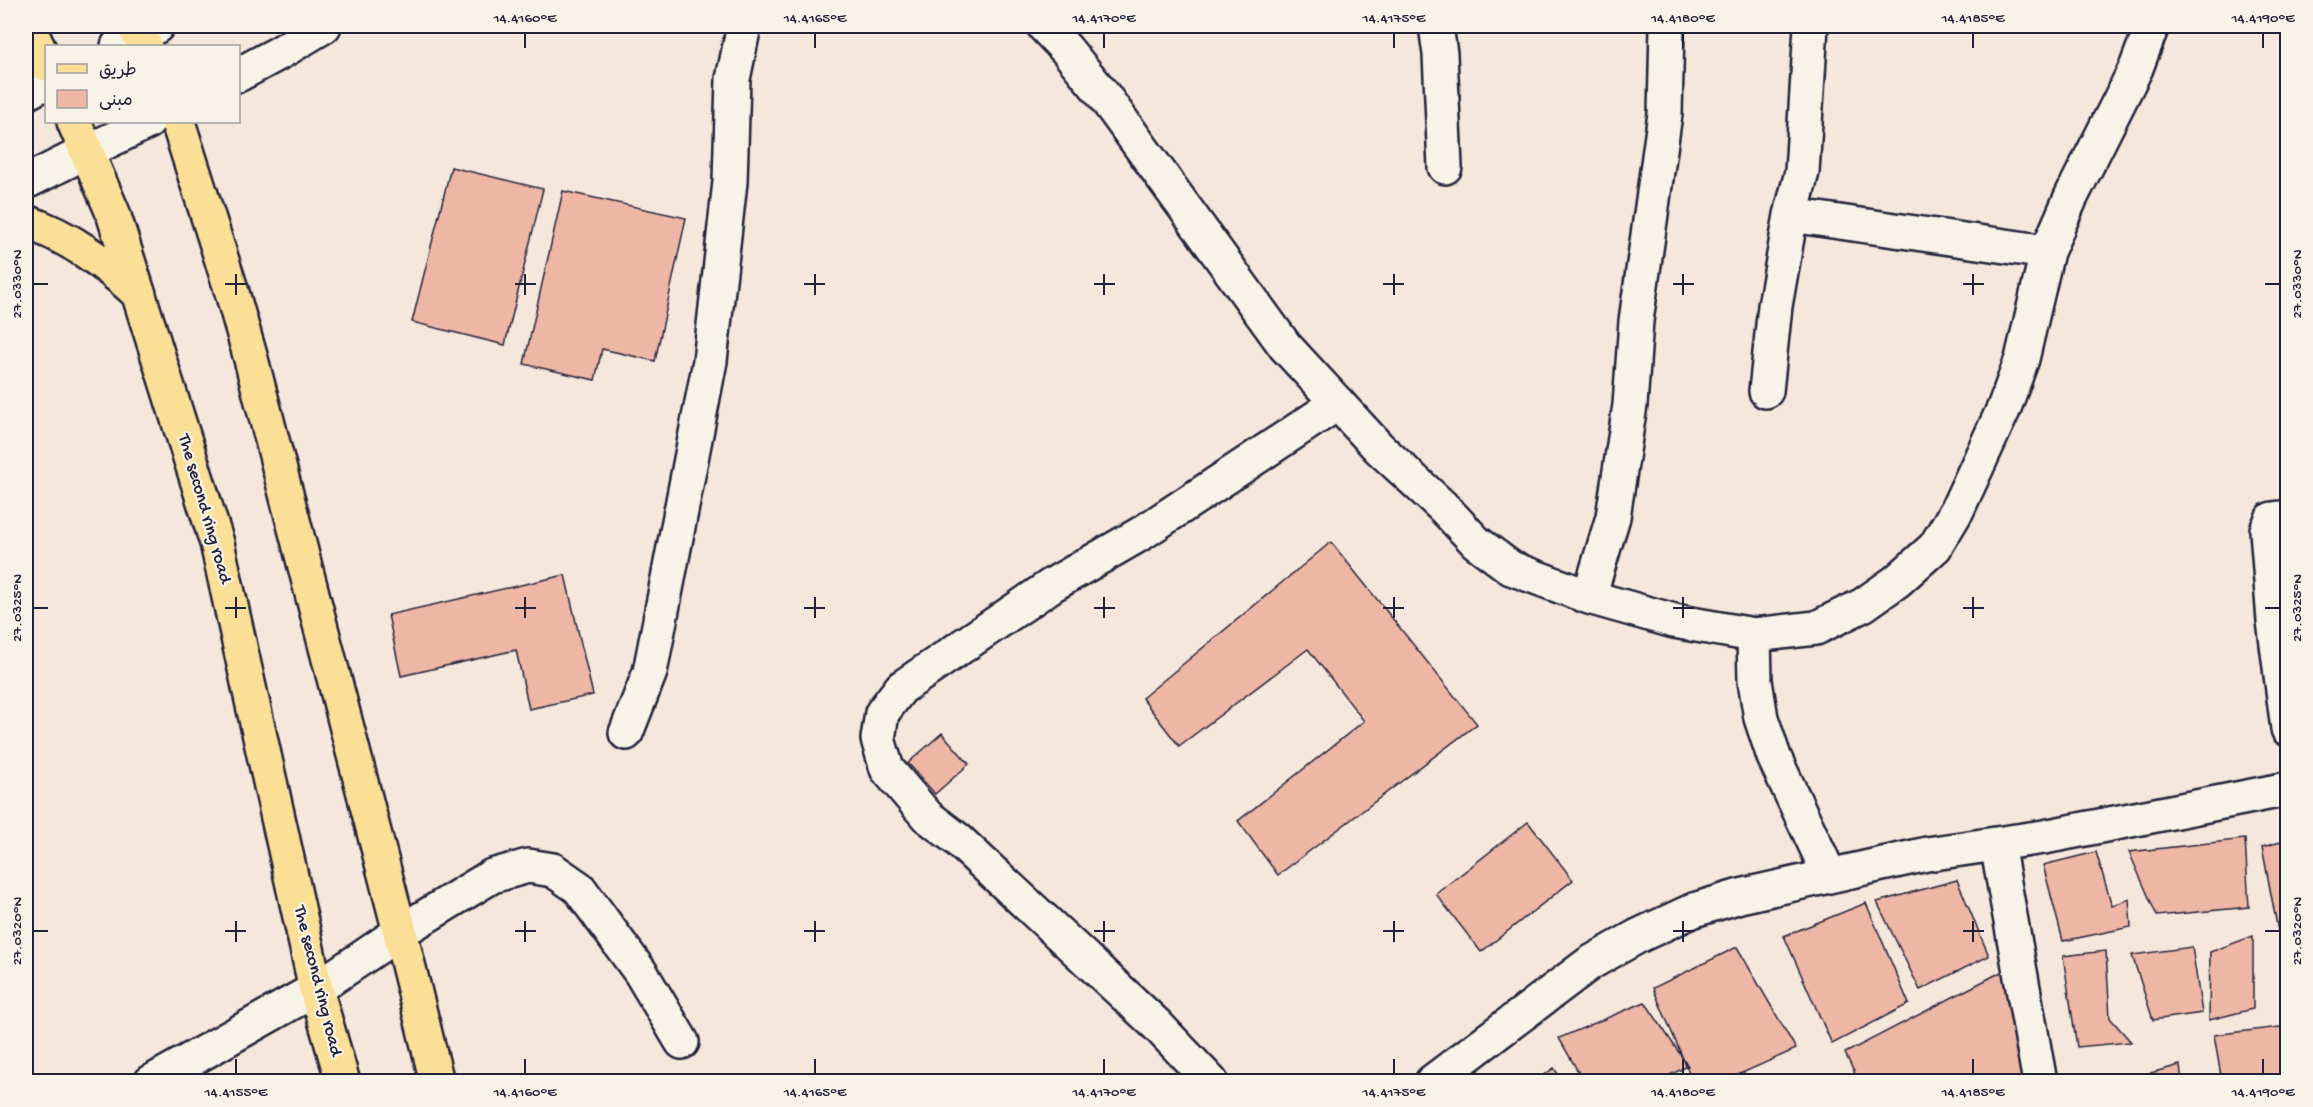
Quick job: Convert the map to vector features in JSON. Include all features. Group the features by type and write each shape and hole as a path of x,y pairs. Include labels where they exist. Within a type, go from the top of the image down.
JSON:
{"main road":[{"path":"28,26 45,62"},
{"name":"The second ring road","path":"74,123 113,213 217,543 316,989 343,1082"},
{"path":"178,123 251,359 437,1082"},
{"path":"26,222 63,238 90,254 139,294"}],"street":[{"path":"240,74 324,26"},
{"path":"626,733 650,672 710,361 730,182 733,79 744,26"},
{"path":"1044,26 1101,92 1284,346 1380,448 1443,507 1476,542 1511,568 1588,597 1674,621 1754,635 1815,628 1863,605 1897,581 1935,547 1957,510 2004,408 2022,359 2047,252 2072,196 2136,68 2152,26"},
{"path":"1436,26 1440,54 1446,167"},
{"path":"1588,597 1613,517 1630,405 1636,321 1665,114 1667,26"},
{"path":"1766,391 1775,306 1791,215 1802,172 1811,26"},
{"path":"26,93 45,83"},
{"path":"26,182 146,123"},
{"path":"1791,215 2047,252"},
{"path":"1211,1082 1149,1018 957,839 927,816 904,791 887,769 878,739 882,712 901,688 960,647 1052,585 1142,533 1338,404"},
{"path":"2288,517 2272,519 2267,530 2275,633 2288,729"},
{"path":"1754,635 1755,681 1761,718 1774,757 1829,874"},
{"path":"1432,1082 1590,963 1638,936 1703,907 1829,874 1927,854 2044,837 2288,789"},
{"path":"1997,844 2040,1082"},
{"path":"151,1082 316,989 400,932 492,876 528,866 553,870 579,888 641,973 682,1042"}],"building":[{"path":"451,167 543,189 505,345 412,322"},
{"path":"563,191 686,218 655,361 602,349 595,380 524,364"},
{"path":"1331,542 1477,724 1278,875 1238,821 1364,721 1308,649 1179,746 1142,698"},
{"path":"565,575 593,695 529,709 516,650 401,676 388,615"},
{"path":"942,733 969,764 935,794 908,763"},
{"path":"1528,822 1573,880 1481,952 1436,894"},
{"path":"2245,839 2249,907 2157,916 2129,852"},
{"path":"2288,840 2288,929 2278,931 2262,847"},
{"path":"2096,852 2112,906 2129,899 2131,927 2063,941 2043,865"},
{"path":"1957,880 1989,956 1920,990 1877,902"},
{"path":"1866,903 1909,1004 1832,1044 1784,936"},
{"path":"2253,936 2253,1009 2209,1020 2210,952"},
{"path":"2288,944 2288,990 2282,946"},
{"path":"1737,947 1796,1049 1722,1082 1693,1082 1653,988"},
{"path":"2192,947 2202,1013 2153,1020 2132,955"},
{"path":"2106,951 2110,1018 2131,1042 2077,1047 2063,956"},
{"path":"2007,969 2027,1082 1859,1082 1845,1053"},
{"path":"1645,1002 1688,1066 1656,1082 1584,1082 1559,1038"},
{"path":"2288,1026 2288,1075 2222,1082 2214,1035"},
{"path":"2180,1065 2182,1082 2117,1082"},
{"path":"1554,1068 1563,1082 1534,1082"}]}
